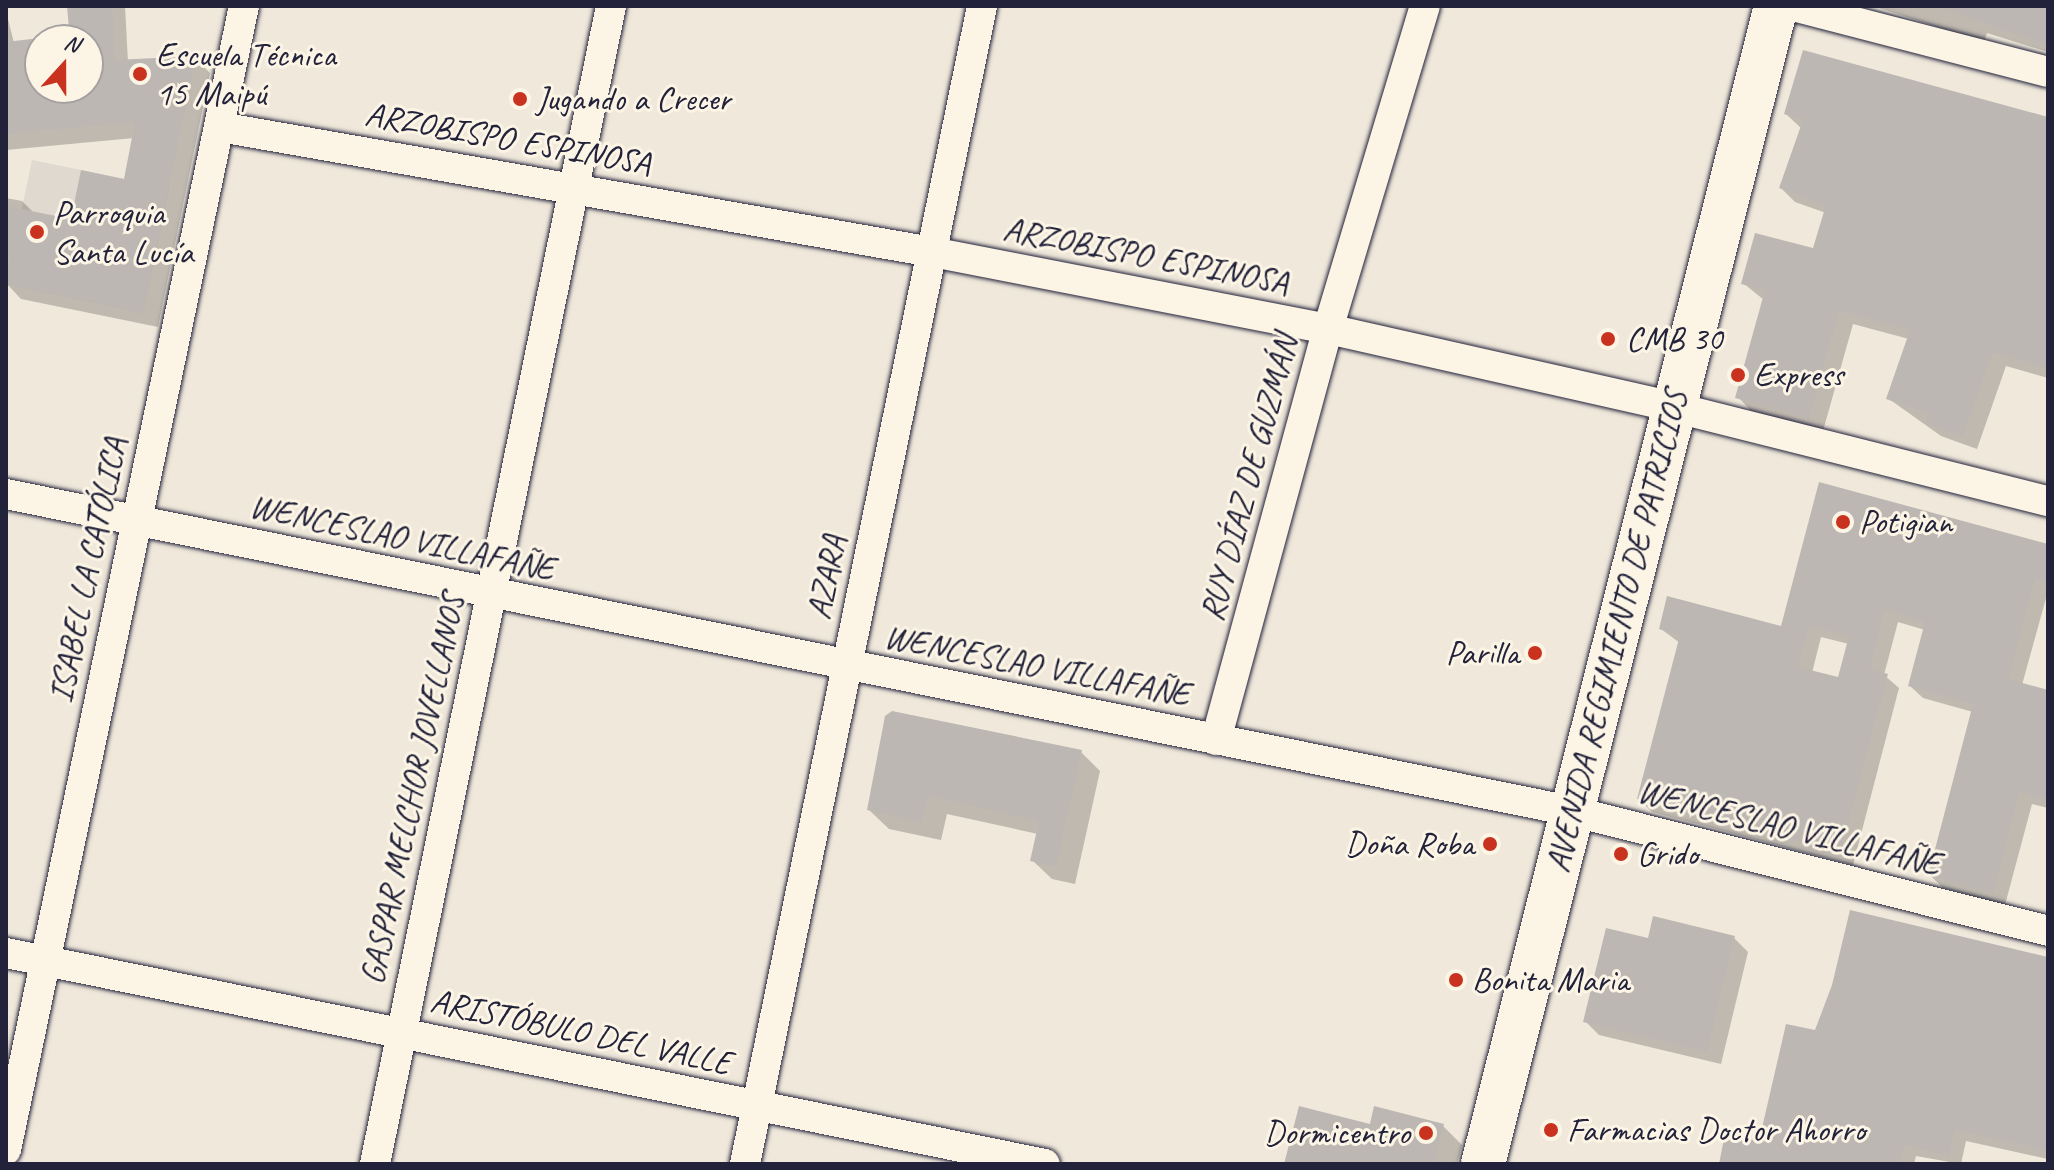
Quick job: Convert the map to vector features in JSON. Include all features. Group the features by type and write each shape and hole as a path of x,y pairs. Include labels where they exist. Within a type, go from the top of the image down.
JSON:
{"main road":[{"name":"AVENIDA REGIMIENTO DE PATRICIOS","path":"1483,1164 1776,6"}],"street":[{"name":"ISABEL LA CATÓLICA","path":"6,1150 244,6"},
{"name":"GASPAR MELCHOR JOVELLANOS","path":"375,1164 571,188 611,6"},
{"name":"AZARA","path":"745,1164 982,6"},
{"name":"RUY DÍAZ DE GUZMÁN","path":"1216,740 1328,329 1425,6"},
{"path":"1793,6 2048,72"},
{"name":"ARZOBISPO ESPINOSA","path":"220,127 932,252 1328,329 1673,407 2048,501"},
{"name":"WENCESLAO VILLAFAÑE","path":"6,494 1571,811 2048,931"},
{"name":"ARISTÓBULO DEL VALLE","path":"6,953 1045,1164"}],"shaded area":[{"path":"32,160 169,188 143,313 6,284"}],"building":[{"path":"67,6 112,6 115,60 196,56 143,313 6,284 10,255 6,254 6,206 71,219 81,170 124,179 135,122 6,134 6,42 24,40 24,104 104,104 104,24 69,24"},
{"path":"1945,6 2048,6 2048,46 1945,9"},
{"path":"1803,50 2048,117 2048,368 1992,353 1963,436 1925,423 1928,413 1886,399 1910,330 1839,311 1809,418 1735,398 1765,290 1741,284 1755,233 1813,248 1826,205 1779,188 1803,120 1784,114"},
{"path":"1819,482 2048,544 2048,583 2035,579 2008,679 2048,690 2048,800 2020,792 1993,893 1928,876 1973,704 1908,686 1925,622 1885,610 1870,669 1888,674 1840,853 1637,799 1680,635 1659,629 1667,596 1781,626","holes":["1809,626 1849,636 1838,677 1798,667"]},
{"path":"892,711 1082,750 1056,866 1030,861 1039,821 928,796 922,822 867,810 885,716"},
{"path":"1850,910 2048,957 2048,1151 1955,1130 1949,1156 1904,1145 1900,1164 1719,1164 1725,1134 1759,1141 1786,1024 1815,1030 1832,985"},
{"path":"1653,916 1735,936 1707,1052 1583,1022 1606,928 1648,938"},
{"path":"1299,1106 1370,1124 1374,1106 1444,1124 1434,1164 1284,1164"}],"place":[{"name":"Escuela Técnica 15 Maipú","path":"140,74"},
{"name":"Jugando a Crecer","path":"520,99"},
{"name":"Parroquia Santa Lucía","path":"37,232"},
{"name":"CMB 30","path":"1608,339"},
{"name":"Express","path":"1738,375"},
{"name":"Potigian","path":"1843,522"},
{"name":"Parilla","path":"1535,653"},
{"name":"Doña Roba","path":"1490,844"},
{"name":"Grido","path":"1621,854"},
{"name":"Bonita Maria","path":"1456,980"},
{"name":"Farmacias Doctor Ahorro","path":"1551,1130"},
{"name":"Dormicentro","path":"1426,1133"}]}
